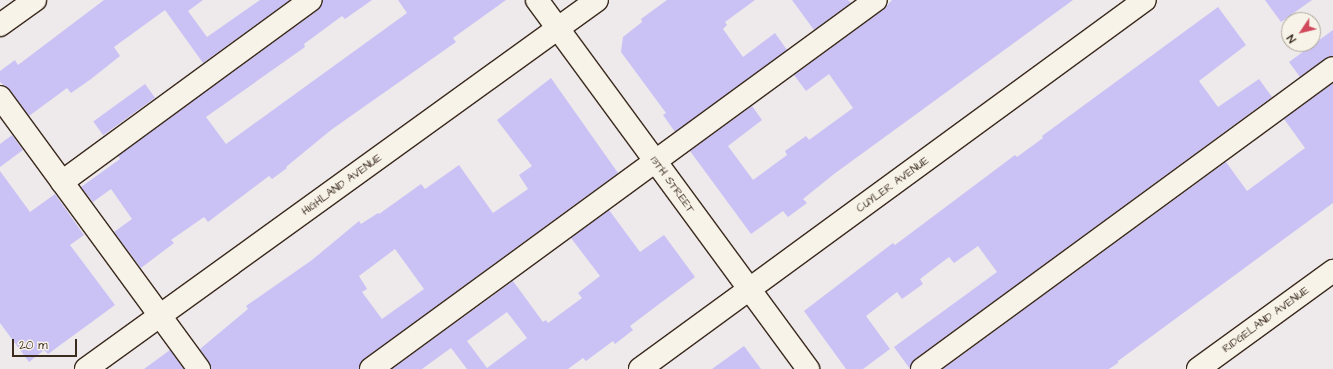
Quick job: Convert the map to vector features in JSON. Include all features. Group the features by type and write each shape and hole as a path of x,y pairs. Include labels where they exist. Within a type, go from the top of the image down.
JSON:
{"street":[{"path":"0,26 35,0"},
{"path":"62,182 311,0"},
{"name":"13TH STREET","path":"537,0 808,369"},
{"name":"HIGHLAND AVENUE","path":"86,369 597,0"},
{"path":"371,369 876,0"},
{"name":"CUYLER AVENUE","path":"640,369 1146,0"},
{"path":"922,369 1333,68"},
{"path":"0,97 199,369"},
{"name":"RIDGELAND AVENUE","path":"1198,369 1333,271"}],"building":[{"path":"104,0 203,0 188,11 207,37 260,0 290,0 203,63 165,10 114,47 120,56 91,79 71,93 67,88 29,116 10,90 0,82 0,71 15,60 18,65"},
{"path":"323,0 372,0 345,19 342,16 304,44 305,47 206,117 226,144 407,13 398,0 506,0 453,38 456,42 331,130 286,167 287,168 272,179 269,176 208,222 204,217 171,240 174,243 141,268 114,232 132,219 111,189 93,202 81,187 120,159 118,156 318,10"},
{"path":"667,0 755,0 725,22 727,25 723,29 743,57 775,33 787,50 675,132 663,115 666,113 621,52 623,37 642,22 641,19"},
{"path":"792,0 848,0 851,3 814,30"},
{"path":"892,0 1073,0 834,174 803,199 807,203 788,217 783,211 751,234 690,151 752,106 762,120 728,146 753,180 787,155 785,151 806,136 809,140 853,108 829,74 806,91 794,75 883,10"},
{"path":"1265,0 1312,0 1295,12 1281,12 1281,22"},
{"path":"1218,7 1246,45 1199,81 1218,107 1259,79 1272,97 915,359 910,369 894,347 997,272 978,246 954,263 949,257 920,279 923,284 902,299 897,292 866,316 890,349 863,369 846,369 804,311 893,243 895,245 1015,155 1017,157 1043,138 1042,136"},
{"path":"1333,30 1333,56 1326,58 1300,77 1289,62 1303,52 1321,52 1321,39"},
{"path":"551,78 618,173 364,359 359,369 211,369 200,349 248,309 246,306 312,260 359,221 361,224 378,213 379,214 421,184 425,189 459,165 493,213 528,189 519,175 532,166 497,120","holes":["395,249 424,289 382,319 362,292 367,289 359,276"]},
{"path":"1333,83 1333,203 1118,361 1118,363 1109,369 943,369 1226,162 1247,191 1305,148 1284,119"},
{"path":"145,84 155,98 103,135 93,122"},
{"path":"12,135 23,150 0,167 0,144"},
{"path":"0,171 30,212 55,194 84,235 70,245 115,305 48,354 44,350 29,362 0,323"},
{"path":"609,210 640,252 664,235 695,277 630,326 633,330 615,344 613,341 586,361 583,358 568,369 467,369 451,348 422,369 392,369 513,281 543,322 546,320 548,323 582,298 578,293 600,276 571,238","holes":["507,312 527,338 487,368 467,341"]},
{"path":"744,346 761,369 712,369"},
{"path":"170,350 184,369 144,369"}]}
